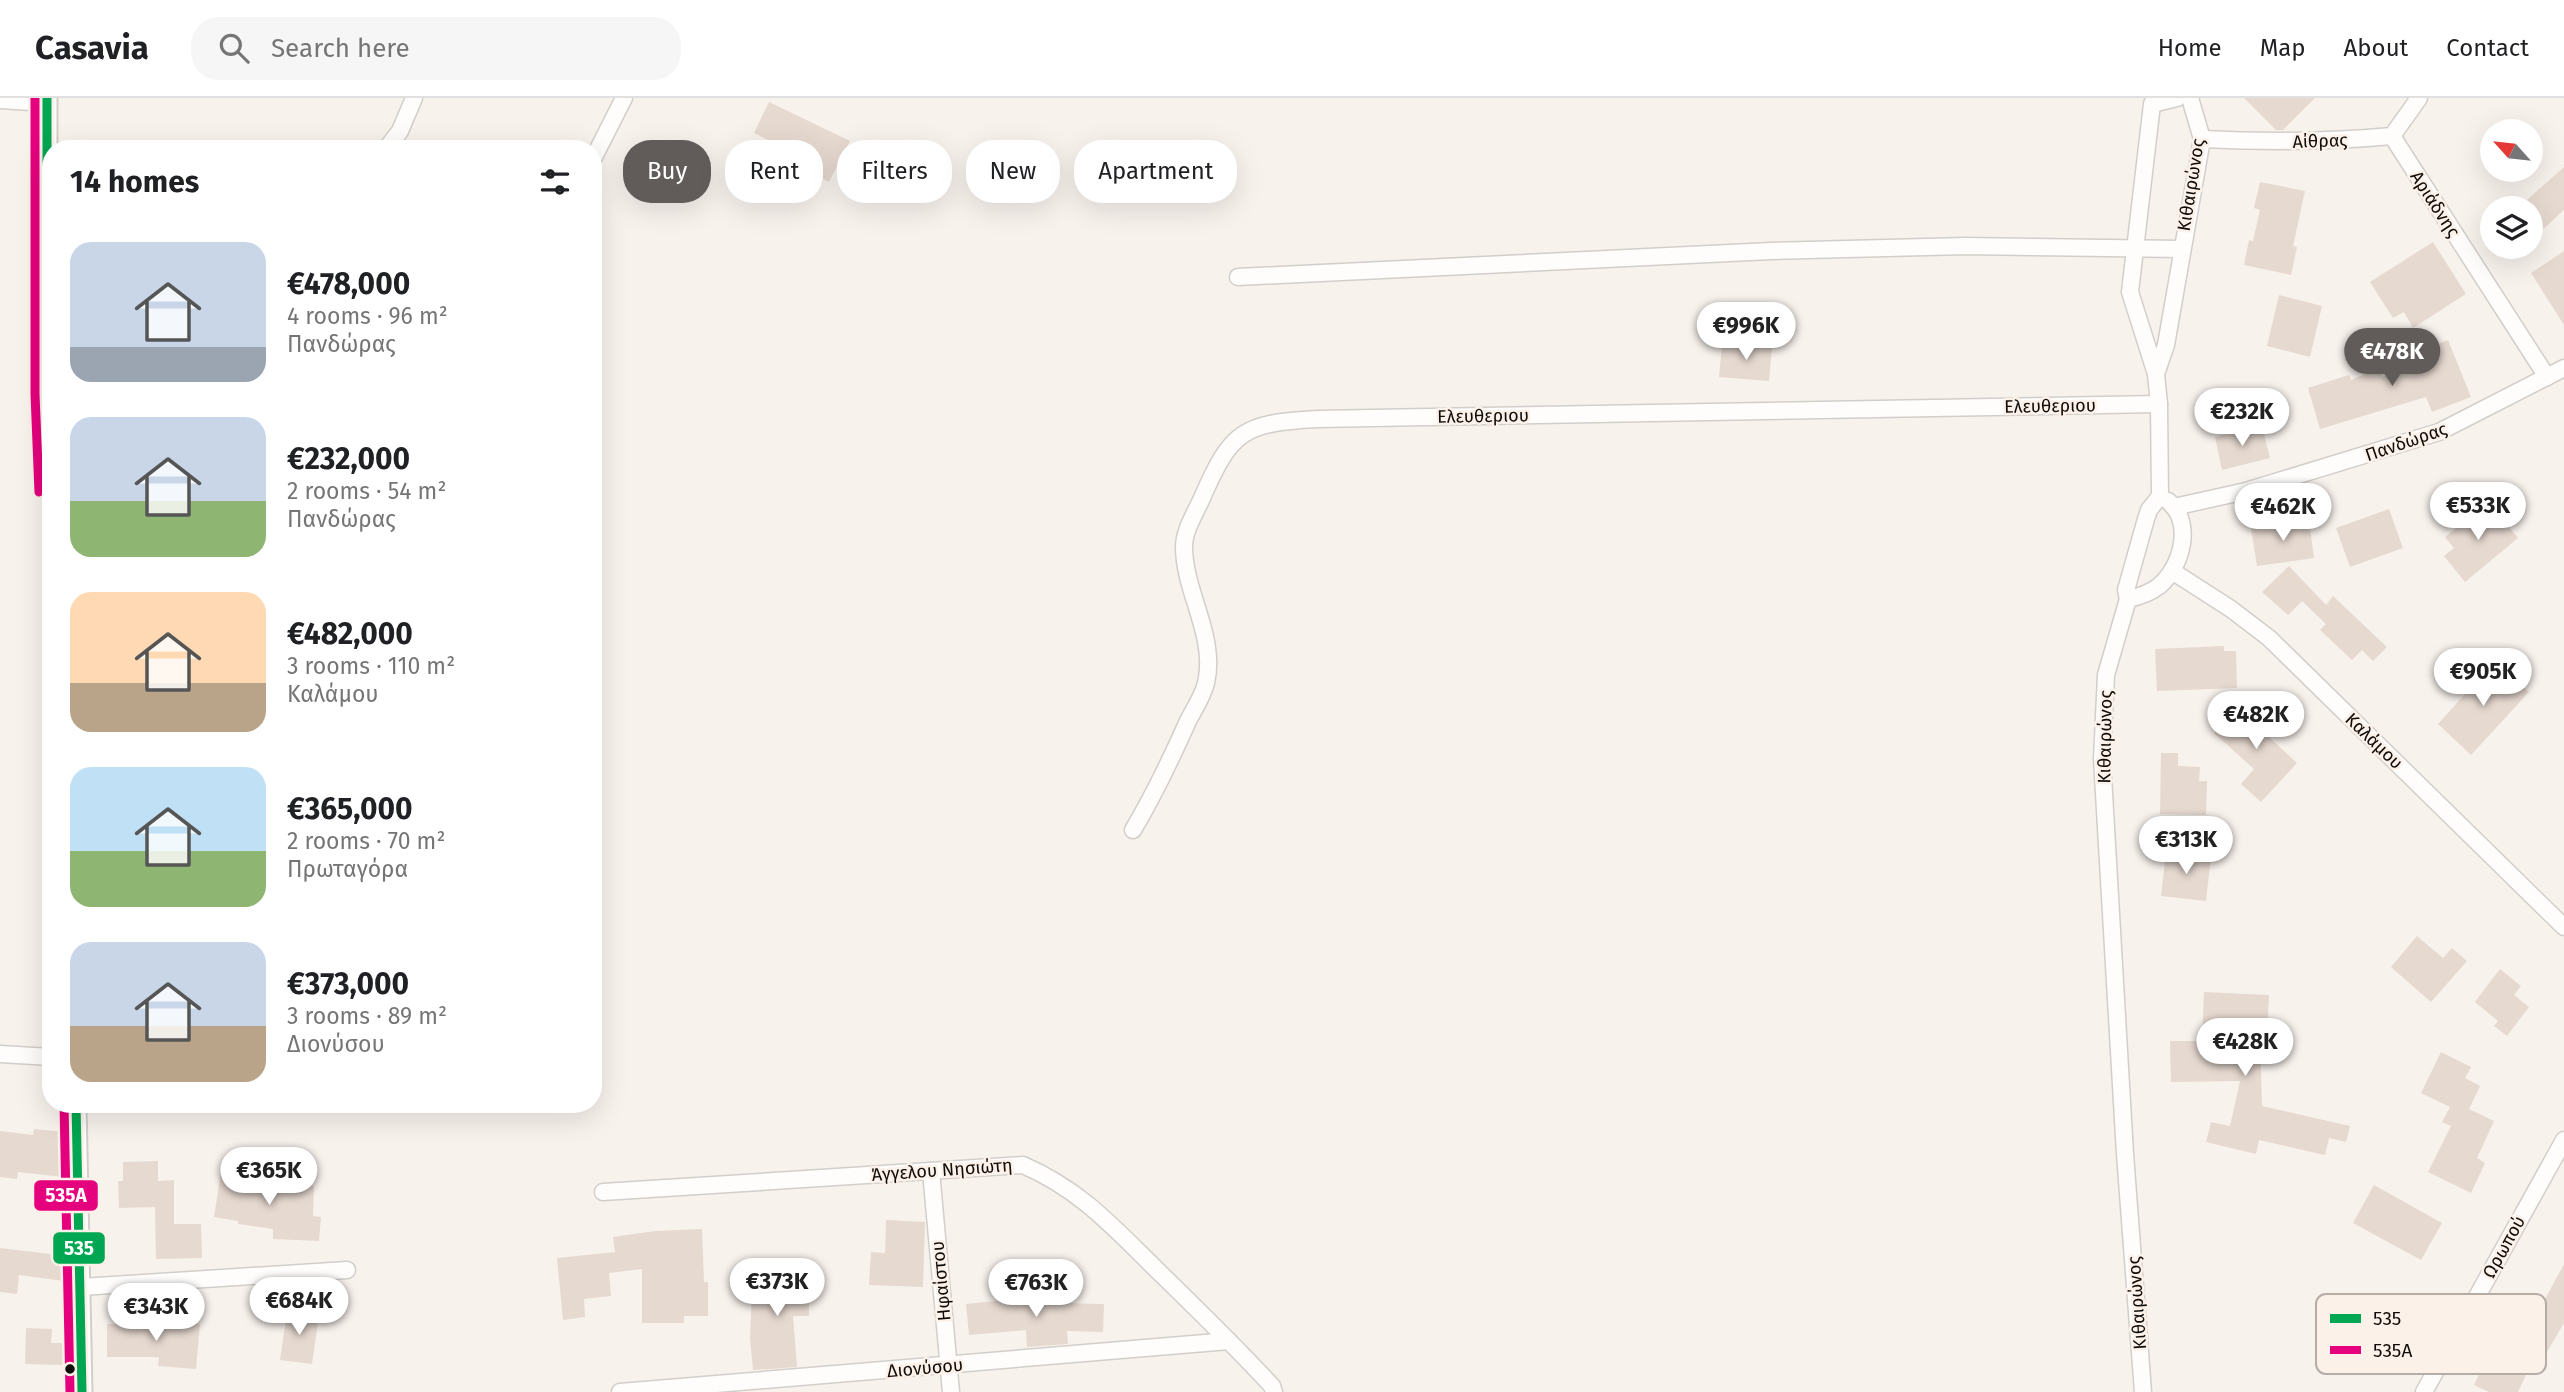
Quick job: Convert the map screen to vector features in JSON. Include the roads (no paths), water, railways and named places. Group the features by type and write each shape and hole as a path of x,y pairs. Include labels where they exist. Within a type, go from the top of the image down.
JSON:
{"street":[{"path":"393,140 400,131 414,98"},
{"path":"602,141 624,98"},
{"path":"2157,374 2130,292 2151,104 2177,98"},
{"name":"Κιθαιρώνος","path":"2143,1392 2125,1154 2102,759 2106,675 2128,598 2128,579 2146,519 2149,510 2160,496 2157,374 2166,345 2202,139 2190,98"},
{"path":"2392,136 2419,98"},
{"path":"0,100 37,100 42,247"},
{"name":"Αίθρας","path":"2202,139 2290,143 2392,136"},
{"name":"Αριάδνης","path":"2392,136 2547,377"},
{"path":"1238,278 1771,251 1966,246 2181,249"},
{"name":"Πανδώρας","path":"2175,506 2246,491 2440,432 2564,369"},
{"name":"Ελευθεριου","path":"1133,830 1165,774 1206,683 1208,659 1184,547 1187,527 1217,462 1235,440 1255,427 1285,421 1317,419 2159,404"},
{"path":"2128,598 2139,597 2158,587 2172,571 2178,555 2184,529 2175,506 2160,496"},
{"name":"Καλάμου","path":"2172,571 2269,638 2564,927"},
{"path":"0,1054 42,1056"},
{"path":"76,1113 82,1287 82,1392"},
{"name":"Ωρωπού","path":"2478,1294 2564,1140"},
{"name":"Άγγελου Νησιώτη","path":"603,1192 1023,1165 1047,1175 1085,1200 1230,1341 1272,1386 1274,1392"},
{"name":"Ηφαίστου","path":"931,1171 951,1392"},
{"path":"82,1287 347,1270"},
{"name":"Διονύσου","path":"620,1392 1230,1341"},
{"name":"Ωρωπού","path":"2424,1392 2434,1374"}]}
